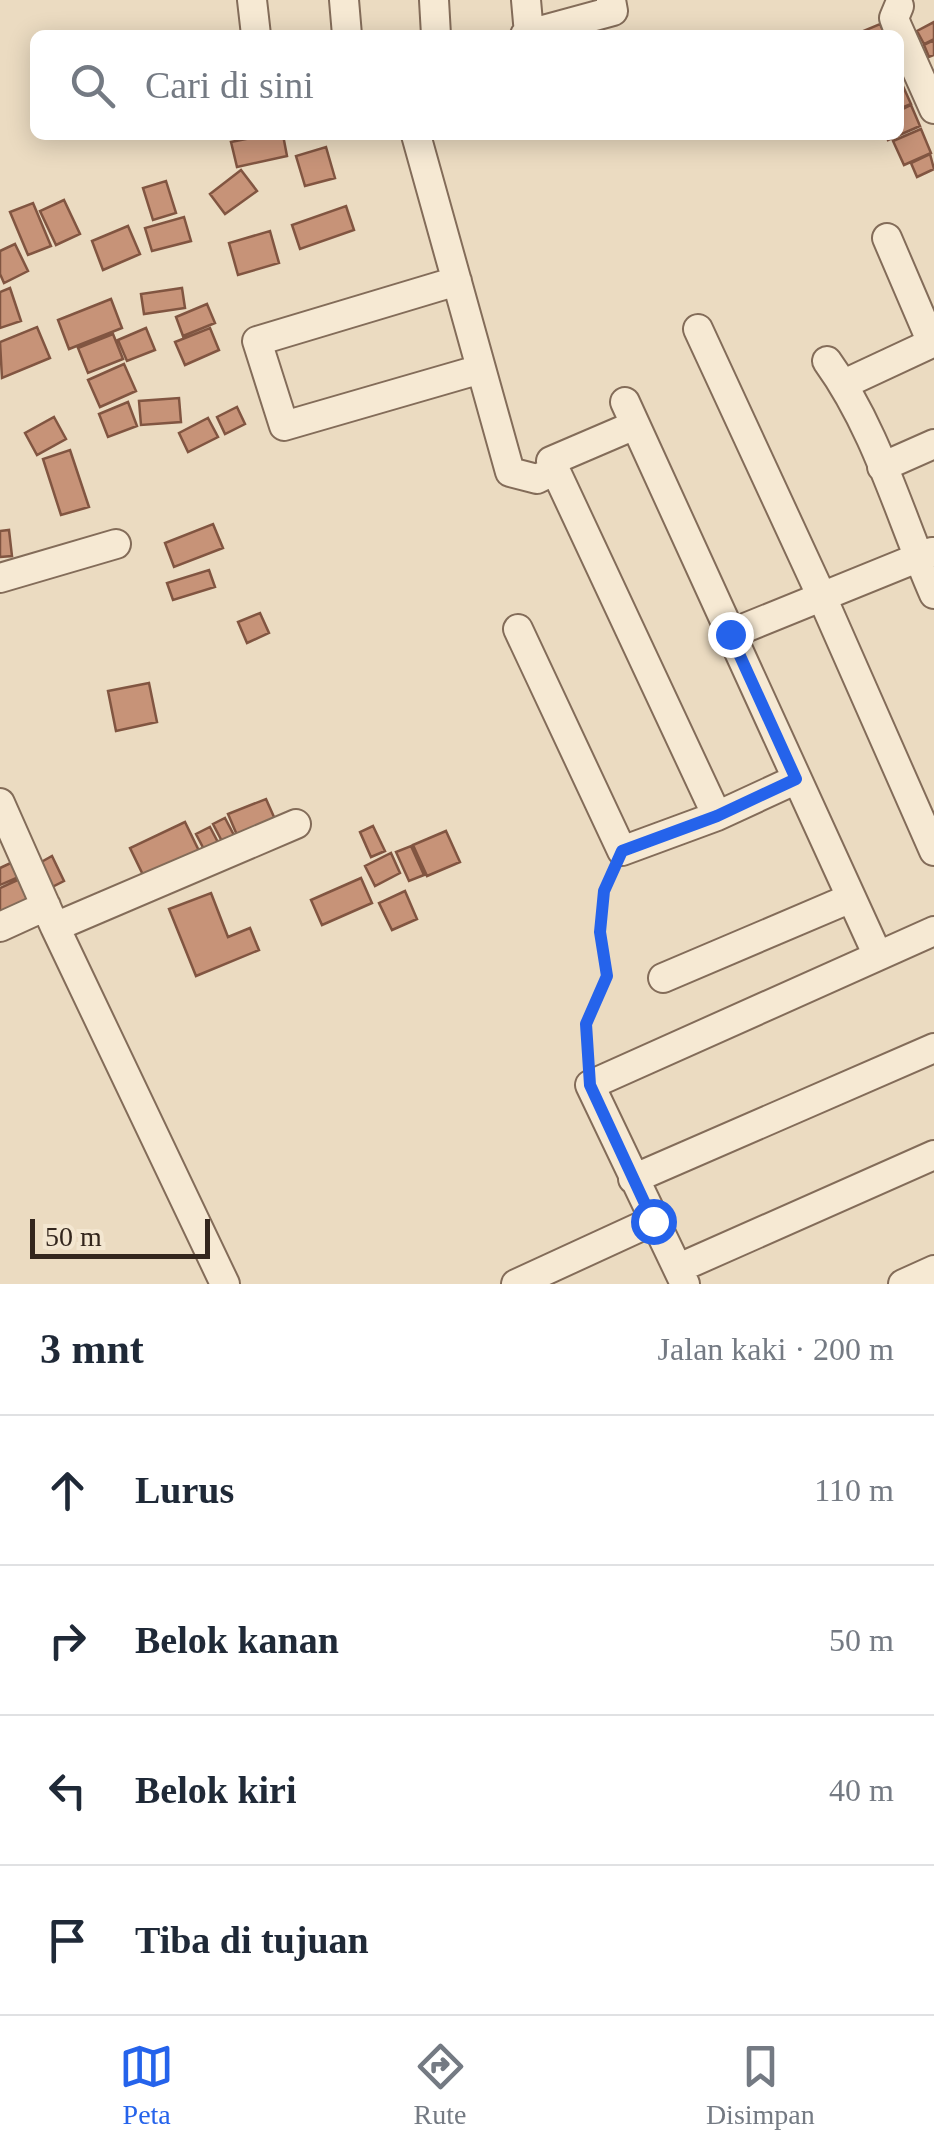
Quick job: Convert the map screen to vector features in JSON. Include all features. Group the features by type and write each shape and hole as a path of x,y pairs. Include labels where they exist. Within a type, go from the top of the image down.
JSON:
{"street":[{"path":"252,0 255,30"},
{"path":"344,0 347,30"},
{"path":"434,0 436,30"},
{"path":"526,0 527,30"},
{"path":"541,30 612,10 611,0"},
{"path":"899,6 894,18 899,30"},
{"path":"904,42 934,108"},
{"path":"417,140 510,472 536,478 555,470"},
{"path":"887,238 933,342 835,373 926,554 934,594"},
{"path":"456,282 257,341 284,426 481,369"},
{"path":"698,329 934,850"},
{"path":"717,816 550,460 630,414 878,956"},
{"path":"882,466 934,444"},
{"path":"0,578 116,544"},
{"path":"730,634 926,554"},
{"path":"518,629 622,851 717,816 796,779"},
{"path":"0,802 225,1284"},
{"path":"0,927 51,916 296,824"},
{"path":"663,978 851,898"},
{"path":"934,931 590,1085 682,1276 934,1154"},
{"path":"634,1179 934,1048"},
{"path":"516,1284 653,1221"},
{"path":"903,1284 934,1270"}],"path":[{"path":"590,1085 586,1024 607,976 600,932 604,891 622,851"}],"building":[{"path":"934,22 934,39 924,44 917,31"},
{"path":"934,40 934,55 929,57 924,45"},
{"path":"904,88 911,104 904,107"},
{"path":"911,105 920,126 904,133 904,108"},
{"path":"921,129 931,153 904,165 893,141 904,140 904,136"},
{"path":"284,140 287,156 237,167 231,142"},
{"path":"326,147 335,178 305,186 296,156"},
{"path":"930,154 934,169 917,177 911,163"},
{"path":"241,170 257,191 225,214 210,194"},
{"path":"166,181 176,213 153,220 143,188"},
{"path":"64,200 80,234 56,245 40,211"},
{"path":"33,203 51,246 28,255 10,212"},
{"path":"346,206 354,230 300,249 292,225"},
{"path":"184,217 191,241 152,251 145,228"},
{"path":"128,226 140,254 103,270 92,241"},
{"path":"270,231 279,263 238,275 229,243"},
{"path":"15,244 28,271 4,283 0,251"},
{"path":"10,288 21,321 0,328 0,292"},
{"path":"182,288 185,308 144,314 141,294"},
{"path":"111,299 122,328 69,349 58,320"},
{"path":"207,304 215,323 183,336 176,317"},
{"path":"37,327 50,358 2,378 0,342"},
{"path":"146,328 155,350 127,361 118,340"},
{"path":"210,328 219,350 185,365 175,342"},
{"path":"113,334 123,359 88,373 78,348"},
{"path":"124,364 136,391 100,407 88,380"},
{"path":"179,398 181,422 141,425 139,401"},
{"path":"128,402 137,426 108,437 99,414"},
{"path":"237,407 245,424 225,434 217,417"},
{"path":"54,417 66,439 37,455 25,433"},
{"path":"208,418 218,437 188,452 179,433"},
{"path":"70,450 89,507 61,515 43,459"},
{"path":"213,524 223,548 174,567 165,543"},
{"path":"9,530 12,556 0,557 0,531"},
{"path":"209,570 215,587 173,600 167,583"},
{"path":"260,613 269,633 247,643 238,622"},
{"path":"149,683 157,722 116,731 108,691"},
{"path":"266,799 278,826 240,842 228,814"},
{"path":"225,818 237,841 225,847 213,824"},
{"path":"185,822 201,855 146,881 130,848"},
{"path":"373,826 385,851 371,857 360,832"},
{"path":"210,827 222,850 208,857 196,834"},
{"path":"446,831 460,862 427,876 413,845"},
{"path":"411,846 424,875 409,881 396,852"},
{"path":"391,853 400,873 375,886 365,866"},
{"path":"52,856 64,881 48,889 36,865"},
{"path":"15,861 21,876 0,885 0,868"},
{"path":"22,878 33,901 0,916 0,888"},
{"path":"361,878 372,903 322,925 311,900"},
{"path":"405,891 417,919 392,930 379,903"},
{"path":"211,893 228,937 250,928 259,950 196,976 169,909"}],"route":[{"path":"653,1221 590,1085 586,1024 607,976 600,932 604,891 622,851 717,816 796,779 730,634"}]}
